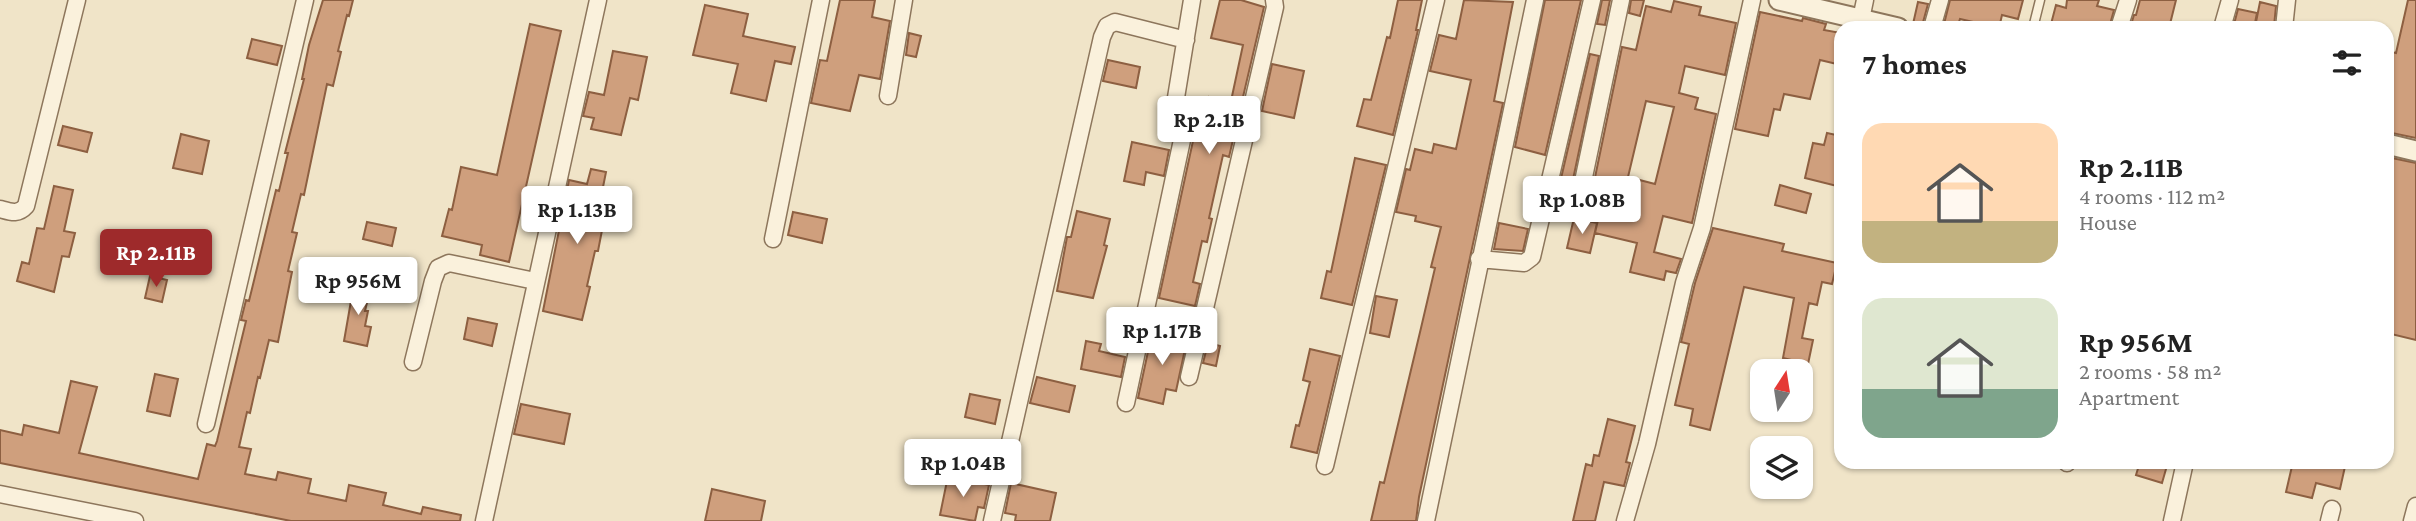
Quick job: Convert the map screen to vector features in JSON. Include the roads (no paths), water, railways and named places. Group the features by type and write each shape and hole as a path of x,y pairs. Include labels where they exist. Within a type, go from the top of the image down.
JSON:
{"street":[{"path":"0,209 14,213 22,211 26,205 77,0"},
{"path":"206,424 306,0"},
{"path":"484,521 598,0"},
{"path":"773,239 821,0"},
{"path":"888,96 904,0"},
{"path":"1126,403 1182,140 1173,116 1192,0"},
{"path":"1189,377 1272,21 1274,0"},
{"path":"1325,467 1436,0"},
{"path":"1426,521 1535,0"},
{"path":"1479,259 1524,263 1532,257 1592,0"},
{"path":"1545,197 1572,204 1580,196 1621,0"},
{"path":"1625,521 1647,444 1684,283 1702,228 1752,0"},
{"path":"1779,0 1863,10 1884,21"},
{"path":"1934,21 1940,0"},
{"path":"2121,21 2128,0"},
{"path":"2224,21 2230,0"},
{"path":"2285,21 2287,0"},
{"path":"992,521 1102,37 1107,26 1115,22 1186,40"},
{"path":"2394,146 2416,151"},
{"path":"412,362 438,268 450,263 535,281"},
{"path":"2172,521 2183,469"},
{"path":"0,494 135,521"},
{"path":"2412,521 2416,506"}],"lane":[{"path":"2035,21 2040,0"}]}
